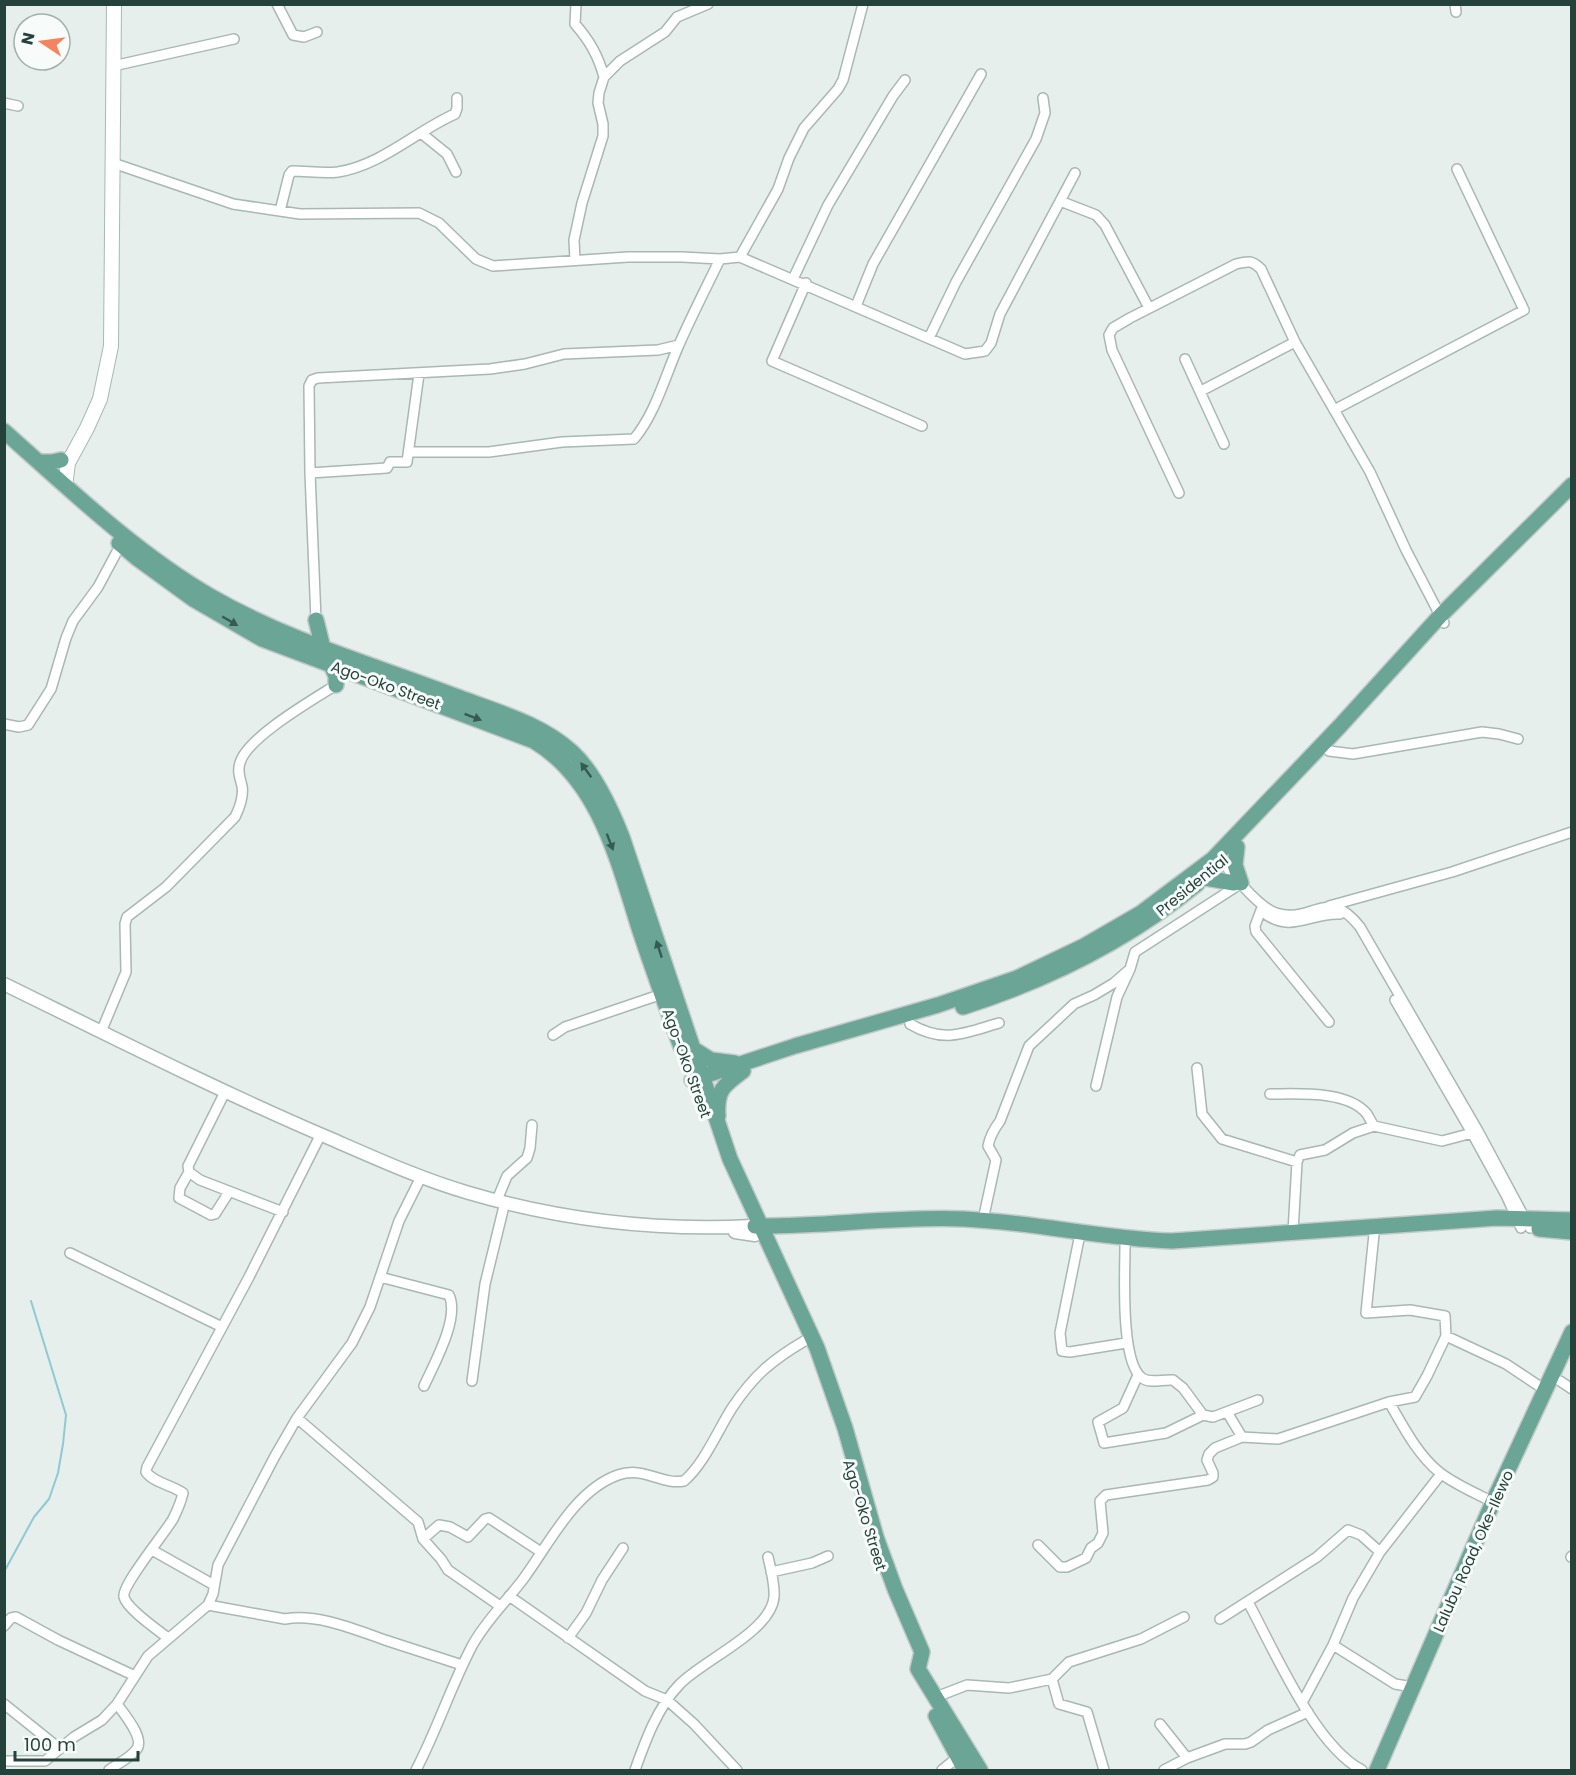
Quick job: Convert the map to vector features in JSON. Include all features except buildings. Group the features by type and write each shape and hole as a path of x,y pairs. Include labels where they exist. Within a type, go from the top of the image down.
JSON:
{"main road":[{"path":"60,480 61,460 94,395 102,364 105,336 107,4"},
{"path":"60,480 100,399 110,357 113,330 114,4"},
{"path":"4,431 153,558 265,633"},
{"path":"4,441 138,559 193,599 265,633 323,648 537,727 573,753 602,792 632,865 692,1048 699,1083 719,1125 759,1231 817,1348 845,1428 876,1537 895,1589 917,1662 962,1764"},
{"path":"39,462 61,460"},
{"path":"719,1125 717,1102 720,1093 725,1084 742,1067 795,1046 938,1005 1051,963 1141,913 1218,860 1341,726 1572,485"},
{"name":"Presidential","path":"699,1083 742,1067 910,1024 1015,990 1093,954 1151,918 1204,878 1218,860 1237,847 1329,751 1442,620 1572,499"},
{"path":"288,640 310,631 316,620"},
{"path":"316,620 323,648"},
{"name":"Ago-Oko Street","path":"288,640 331,665 534,741 556,756 588,794 618,863 662,994 699,1083 723,1164 759,1231 816,1363 844,1447 874,1550 917,1662"},
{"path":"331,665 337,679 336,685"},
{"path":"336,685 352,673"},
{"path":"1204,878 1237,884 1235,865 1237,847"},
{"path":"692,1048 711,1060 742,1067"},
{"path":"759,1231 943,1219 983,1220 1172,1241 1293,1232 1523,1223 1572,1232"},
{"path":"759,1231 964,1226 1012,1230 1125,1246 1172,1247 1572,1220"},
{"name":"Lalubu Road, Oke-Ilewo","path":"1377,1770 1493,1502 1572,1332"},
{"name":"Lalubu Road, Oke-Ilewo","path":"1387,1770 1500,1510 1566,1385 1572,1356"},
{"path":"917,1662 980,1770"}],"street":[{"path":"277,4 292,35 304,37 317,32"},
{"path":"576,4 575,24 589,40 604,77"},
{"path":"575,260 574,240 578,222 603,136 598,103 604,77 620,61 665,32 677,17 708,4"},
{"path":"740,256 778,189 789,158 804,128 843,80 863,4"},
{"path":"113,66 234,39"},
{"path":"856,306 873,264 981,74"},
{"path":"793,279 828,205 893,96 905,80"},
{"path":"280,211 291,171 337,172 388,153 455,114 458,108 458,98"},
{"path":"929,338 956,282 1036,139 1045,113 1043,98"},
{"path":"4,103 18,106"},
{"path":"421,133 447,154 456,172"},
{"path":"113,163 215,200 233,204 300,214 419,213 439,223 476,259 494,266 575,260 682,256 720,259 740,256 965,354 985,351 991,343 1000,314 1075,173"},
{"path":"1334,410 1524,310 1457,169"},
{"path":"1060,201 1096,215 1105,225 1149,308"},
{"path":"409,452 489,452 562,442 634,439 655,402 720,259"},
{"path":"1179,493 1112,350 1108,335 1113,328 1149,308 1236,264 1255,262 1261,269 1295,342 1370,472 1442,620"},
{"path":"806,284 772,361 922,426"},
{"path":"1201,391 1295,342"},
{"path":"316,620 310,473 309,386 312,380 490,369 525,364 564,354 658,350 670,349 679,345"},
{"path":"1185,359 1224,444"},
{"path":"310,473 387,468 390,462 407,462 419,374"},
{"path":"4,724 19,727 28,725 51,689 73,621 98,587 121,544"},
{"path":"101,1032 126,972 125,924 127,917 166,887 235,817 243,794 239,763 251,744 292,713 336,685"},
{"path":"1329,751 1353,754 1482,732 1518,738"},
{"path":"1237,884 1274,913 1293,915 1452,872 1572,832"},
{"path":"1218,860 1237,884 1272,919 1287,923 1313,919 1330,913 1340,914 1349,920 1475,1132"},
{"path":"1096,1086 1116,997 1130,969 1135,952 1237,884"},
{"path":"1324,907 1342,910 1350,915 1360,927 1475,1132 1523,1223"},
{"path":"1261,910 1255,926 1256,932 1329,1022"},
{"path":"983,1220 996,1160 987,1146 992,1130 1000,1120 1029,1046 1074,1004 1114,983 1130,969"},
{"path":"4,984 225,1092 422,1177 469,1193 608,1223 759,1231"},
{"path":"553,1035 565,1027 662,994"},
{"path":"910,1024 931,1034 948,1036 999,1023"},
{"path":"1197,1068 1202,1114 1222,1139 1297,1162"},
{"path":"225,1092 189,1166 189,1172 180,1188 179,1198 211,1215 229,1192"},
{"path":"1270,1094 1339,1098 1353,1103 1366,1113 1374,1126"},
{"path":"472,1381 485,1284 501,1201 507,1176 527,1158 532,1125"},
{"path":"1293,1232 1297,1162 1300,1155 1325,1150 1353,1133 1374,1126 1442,1141 1475,1132"},
{"path":"168,1638 128,1604 124,1596 124,1590 132,1576 173,1518 183,1493 150,1477 146,1472 147,1467 283,1212 321,1134"},
{"path":"189,1172 192,1177 283,1212"},
{"path":"4,1761 45,1761 74,1737 102,1720 117,1704 148,1656 208,1605 213,1594 218,1565 274,1456 297,1418 352,1343 370,1307 399,1221 422,1177"},
{"path":"1038,1545 1060,1567 1067,1567 1086,1558 1091,1548 1098,1543 1103,1533 1100,1505 1102,1497 1106,1495 1208,1480 1213,1477 1207,1460 1209,1454 1242,1437 1278,1439 1389,1402 1414,1397 1446,1336 1445,1316 1410,1310 1366,1313 1374,1234"},
{"path":"1080,1239 1060,1333 1062,1351 1070,1352 1126,1343"},
{"path":"1125,1246 1126,1343 1138,1375 1144,1380 1173,1380 1183,1388 1203,1415"},
{"path":"70,1253 222,1328"},
{"path":"380,1277 449,1295 452,1302 448,1328 424,1386"},
{"path":"1446,1336 1506,1364 1545,1390"},
{"path":"416,1770 446,1707 462,1665 485,1624 525,1576 573,1509 595,1486 617,1475 636,1471 676,1482 684,1481 754,1378 768,1365 806,1340"},
{"path":"1138,1375 1123,1408 1098,1422 1104,1443 1166,1433 1203,1415 1213,1417 1258,1400"},
{"path":"1389,1402 1406,1431 1432,1466 1441,1474 1493,1502"},
{"path":"1227,1412 1242,1437"},
{"path":"297,1418 418,1522 423,1539 448,1570 500,1606"},
{"path":"1302,1703 1333,1645 1353,1598 1380,1552 1441,1474"},
{"path":"423,1539 439,1525 450,1527 468,1537 489,1518 541,1551"},
{"path":"1220,1619 1317,1557 1348,1530 1361,1535 1380,1552"},
{"path":"568,1638 586,1613 602,1580 623,1548"},
{"path":"152,1550 214,1585"},
{"path":"771,1572 812,1563 828,1556"},
{"path":"635,1770 667,1700 692,1673 746,1636 769,1612 774,1599 768,1557"},
{"path":"508,1596 645,1691 667,1700 694,1724 737,1770"},
{"path":"1248,1602 1302,1703 1320,1731 1336,1752 1362,1770"},
{"path":"208,1605 279,1618 297,1616 310,1618 349,1628 462,1665"},
{"path":"4,1626 11,1618 16,1617 58,1640 135,1676"},
{"path":"936,1697 968,1685 1009,1688 1052,1679 1070,1662 1141,1640 1184,1617"},
{"path":"1333,1645 1395,1684 1413,1686"},
{"path":"1052,1679 1059,1704 1087,1712 1104,1770"},
{"path":"4,1704 60,1749"},
{"path":"109,1770 136,1751 139,1743 138,1736 117,1704"},
{"path":"1164,1770 1187,1758 1225,1744 1251,1742 1268,1730 1308,1712"},
{"path":"1160,1724 1187,1758"},
{"path":"942,1770 962,1764"}],"waterway":[{"path":"4,1572 34,1517 49,1499 58,1473 66,1415 31,1301"}]}
